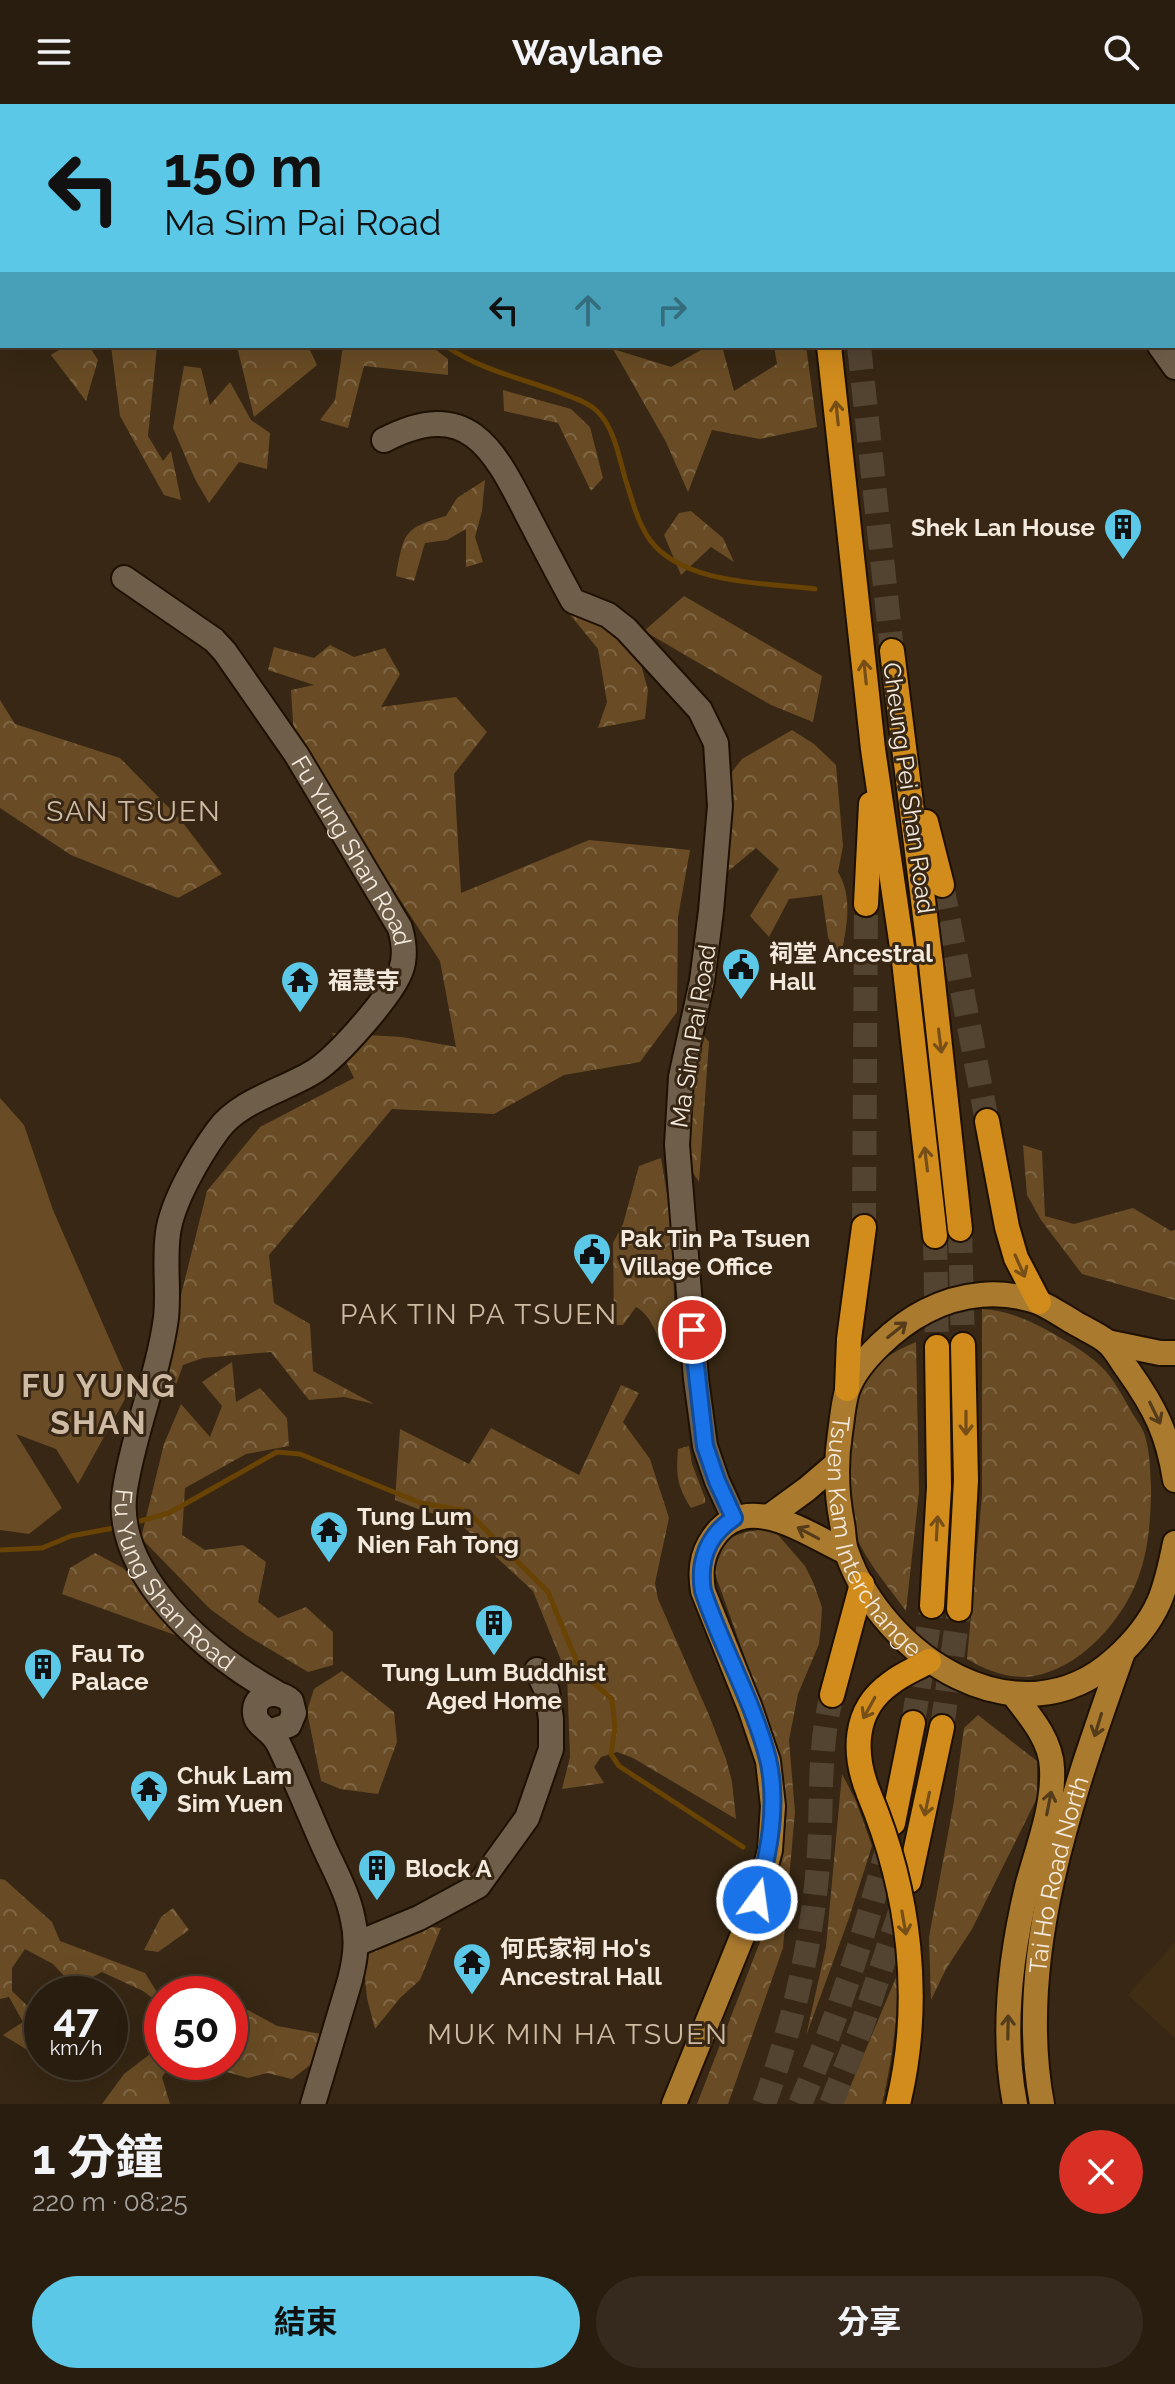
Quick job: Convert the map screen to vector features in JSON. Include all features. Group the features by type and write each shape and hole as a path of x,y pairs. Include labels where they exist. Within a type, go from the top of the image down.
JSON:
{"highway":[{"name":"Cheung Pei Shan Road","path":"829,348 873,749 904,961 935,1236"},
{"name":"Cheung Pei Shan Road","path":"892,651 960,1229"},
{"path":"905,747 942,885"},
{"path":"866,904 873,749"},
{"path":"987,1121 1011,1244 1039,1302"},
{"path":"847,1389 849,1339 864,1227"},
{"path":"959,1609 966,1480 963,1345"},
{"path":"932,1606 939,1487 937,1347"},
{"path":"832,1695 862,1584"},
{"path":"898,2104 910,2034 910,1957 891,1857 858,1754 859,1736 865,1711 874,1698 890,1683 929,1661"},
{"path":"893,1823 913,1723"},
{"path":"909,1881 942,1727"}],"main road":[{"name":"Tsuen Kam Interchange","path":"1174,1462 1156,1411 1107,1342 1039,1302 975,1294 951,1300 903,1324 870,1355 847,1389 835,1465 846,1552 862,1584 894,1629 929,1661 962,1680 1013,1694 1057,1690 1083,1682 1124,1651 1152,1616 1167,1579 1175,1543"},
{"path":"1107,1342 1175,1353"},
{"path":"770,1516 835,1465"},
{"path":"674,2104 757,1900 770,1850 773,1806 768,1761 750,1708 708,1607 700,1576 708,1546 734,1518 770,1516 846,1552"},
{"path":"1152,1616 1175,1605"},
{"name":"Tai Ho Road North","path":"1015,2104 1008,2071 1010,1988 1016,1933 1041,1880 1124,1651"},
{"name":"Tai Ho Road North","path":"1013,1694 1039,1730 1052,1766 1045,1822 1034,2020 1042,2104"}],"street":[{"path":"1161,348 1175,367"},
{"name":"Ma Sim Pai Road","path":"384,440 408,428 439,424 469,433 482,442 502,466 573,601 608,615 626,629 700,710 713,734 718,757 720,806 709,935 681,1077 677,1145 696,1379 705,1446 734,1518"},
{"name":"Fu Yung Shan Road","path":"124,578 214,640 236,667 296,754 400,928 404,953 397,978 339,1051 314,1072 259,1099 224,1123 177,1202 168,1233 166,1319 125,1489 126,1524 137,1558 171,1613 243,1675 265,1700"},
{"path":"356,1944 419,1918 478,1886 527,1818 551,1749 547,1691 537,1670"},
{"name":"Fu Yung Shan Road","path":"286,1697 293,1707 292,1719 278,1730 260,1725 255,1713 265,1700 286,1697"},
{"name":"Fu Yung Shan Road","path":"278,1730 287,1760 349,1904 356,1944 350,1980 313,2104"}],"shaded area":[{"path":"1175,1942 1175,2038 1128,1995"}],"green space":[{"path":"62,348 90,348 98,360 86,401 51,355"},
{"path":"111,348 157,348 148,436 163,461 171,451 181,500 164,495 120,416"},
{"path":"237,348 309,348 317,365 254,417"},
{"path":"343,348 434,348 448,359 448,375 364,366 348,428 320,420 335,400"},
{"path":"704,348 723,348 734,391 777,364 774,348 806,348 817,427 760,439 712,430 688,492 666,442 613,349 671,367"},
{"path":"184,366 201,368 210,405 230,382 251,420 270,433 267,469 239,462 209,503 173,428"},
{"path":"503,390 571,409 590,427 603,478 591,491 558,423 504,411"},
{"path":"485,480 482,511 475,537 483,562 466,567 466,529 447,540 425,543 414,581 396,576 408,534 421,524 446,516 457,498"},
{"path":"691,511 723,538 734,562 711,547 681,575 664,535 679,513"},
{"path":"582,589 622,612 648,690 645,719 598,728 607,702 598,649 563,606"},
{"path":"684,596 822,676 813,722 771,705 644,631"},
{"path":"330,645 354,657 385,648 400,674 381,707 456,697 487,732 454,774 461,893 589,840 690,850 678,917 677,1012 640,1062 564,1075 494,1114 392,1109 269,1255 274,1303 310,1324 313,1371 374,1404 344,1397 309,1400 271,1352 203,1358 183,1365 173,1393 166,1355 207,1191 260,1127 354,1078 332,1033 402,1037 456,1047 440,961 294,737 291,690 314,685 268,670 274,647 314,658"},
{"path":"0,700 15,724 120,758 180,819 222,874 178,898 71,855 0,808"},
{"path":"792,730 814,744 836,765 843,846 838,872 847,906 839,964 828,937 822,895 789,899 769,937 750,916 779,869 756,848 726,873 728,777 742,759"},
{"path":"704,1036 709,1042 699,1182 687,1163 694,1053"},
{"path":"0,1098 24,1125 53,1210 131,1388 78,1484 56,1449 16,1434 62,1508 29,1534 0,1530"},
{"path":"1023,1145 1042,1151 1045,1216 1074,1224 1133,1208 1171,1231 1175,1230 1175,1300 1082,1274 1041,1220 1027,1195"},
{"path":"661,1158 671,1218 675,1324 662,1348 649,1319 636,1307 623,1325 614,1325 613,1243 623,1224 639,1166"},
{"path":"982,1309 1036,1324 1098,1364 1111,1378 1141,1427 1149,1460 1151,1500 1147,1542 1137,1582 1123,1608 1101,1636 1073,1660 1057,1669 1024,1677 994,1672 967,1659 982,1496"},
{"path":"916,1342 919,1492 906,1611 872,1565 855,1534 848,1500 847,1457 852,1414 863,1382 886,1358"},
{"path":"232,1362 236,1402 260,1388 287,1418 289,1446 246,1454 185,1488 182,1535 205,1550 243,1545 266,1562 258,1602 278,1618 306,1607 333,1632 333,1665 308,1672 246,1635 210,1609 141,1538 164,1444 181,1404 210,1437 222,1406 202,1382"},
{"path":"621,1385 639,1393 623,1422 650,1459 669,1518 655,1583 658,1599 726,1759 736,1819 633,1758 617,1752 601,1757 594,1767 604,1783 562,1789 570,1757 567,1675 533,1591 455,1519 395,1500 400,1429 469,1464 491,1428 579,1475"},
{"path":"689,1446 692,1464 705,1498 705,1503 691,1508 680,1487 677,1466 678,1449"},
{"path":"772,1528 805,1566 822,1607 819,1644 798,1694 789,1740 795,1812 783,1948 728,2104 697,2104 760,1942 782,1858 787,1808 771,1731 714,1571 726,1539"},
{"path":"95,1553 123,1568 177,1625 175,1635 62,1594 70,1568"},
{"path":"342,1671 394,1712 397,1742 378,1794 340,1789 321,1781 307,1711 314,1689"},
{"path":"978,1715 1037,1761 1037,1798 972,1929 946,1969 931,2000 929,1937 964,1728"},
{"path":"842,1774 856,1801 872,1846 806,2036 826,1947"},
{"path":"0,1879 5,1880 52,1922 60,1941 147,1976 144,1976 144,1992 128,1984 128,1976 111,1976 102,1972 95,1976 64,1976 53,1964 25,1949 12,1968 12,1991 24,2003 24,2048 3,2035 23,2022 9,1997 0,1999"},
{"path":"173,1908 189,1930 158,1952 144,1950 161,1917"},
{"path":"390,1922 441,1928 420,1980 400,1998 375,2029 367,1998 363,1958"},
{"path":"897,1975 894,2040 882,2104 843,2104"},
{"path":"248,2010 277,2026 327,2035 322,2056 292,2079 267,2073 248,2078"},
{"path":"144,2059 144,2080 163,2080 170,2104 102,2104 120,2080 128,2080 128,2071"}],"waterway":[{"path":"449,348 484,366 576,399 597,411 612,434 642,526 664,554 682,565 726,579 815,589"},
{"path":"133,1523 169,1513 277,1452 300,1454 421,1503 467,1511 548,1592 581,1672 612,1699 615,1728 611,1754 619,1766 743,1847"},
{"path":"0,1550 42,1548 71,1536 119,1527"}],"tunnel":[{"path":"859,348 892,651"},
{"path":"942,885 987,1121"},
{"path":"864,1227 866,904"},
{"path":"960,1229 963,1345"},
{"path":"935,1236 937,1347"},
{"path":"913,1723 932,1606"},
{"path":"942,1727 959,1609"},
{"path":"764,2104 792,2017 811,1927 818,1866 824,1737 832,1695"},
{"path":"800,2104 851,1972 890,1837"},
{"path":"831,2104 862,2026 903,1903"}],"place":[{"name":"Shek Lan House","path":"1123,561"},
{"name":"祠堂 Ancestral Hall","path":"741,1001"},
{"name":"福慧寺","path":"300,1014"},
{"name":"Pak Tin Pa Tsuen Village Office","path":"592,1286"},
{"name":"Tung Lum Nien Fah Tong","path":"329,1564"},
{"name":"Tung Lum Buddhist Aged Home","path":"494,1657"},
{"name":"Fau To Palace","path":"43,1701"},
{"name":"Chuk Lam Sim Yuen","path":"149,1823"},
{"name":"Block A","path":"377,1902"},
{"name":"何氏家祠 Ho's Ancestral Hall","path":"472,1996"}],"district":[{"name":"SAN TSUEN","path":"134,811"},
{"name":"PAK TIN PA TSUEN","path":"479,1314"},
{"name":"FU YUNG SHAN","path":"99,1404"},
{"name":"MUK MIN HA TSUEN","path":"578,2034"}],"route":[{"path":"692,1330 705,1446 734,1518 708,1546 700,1576 708,1607 750,1708 768,1761 773,1806 770,1850 757,1900"}]}
